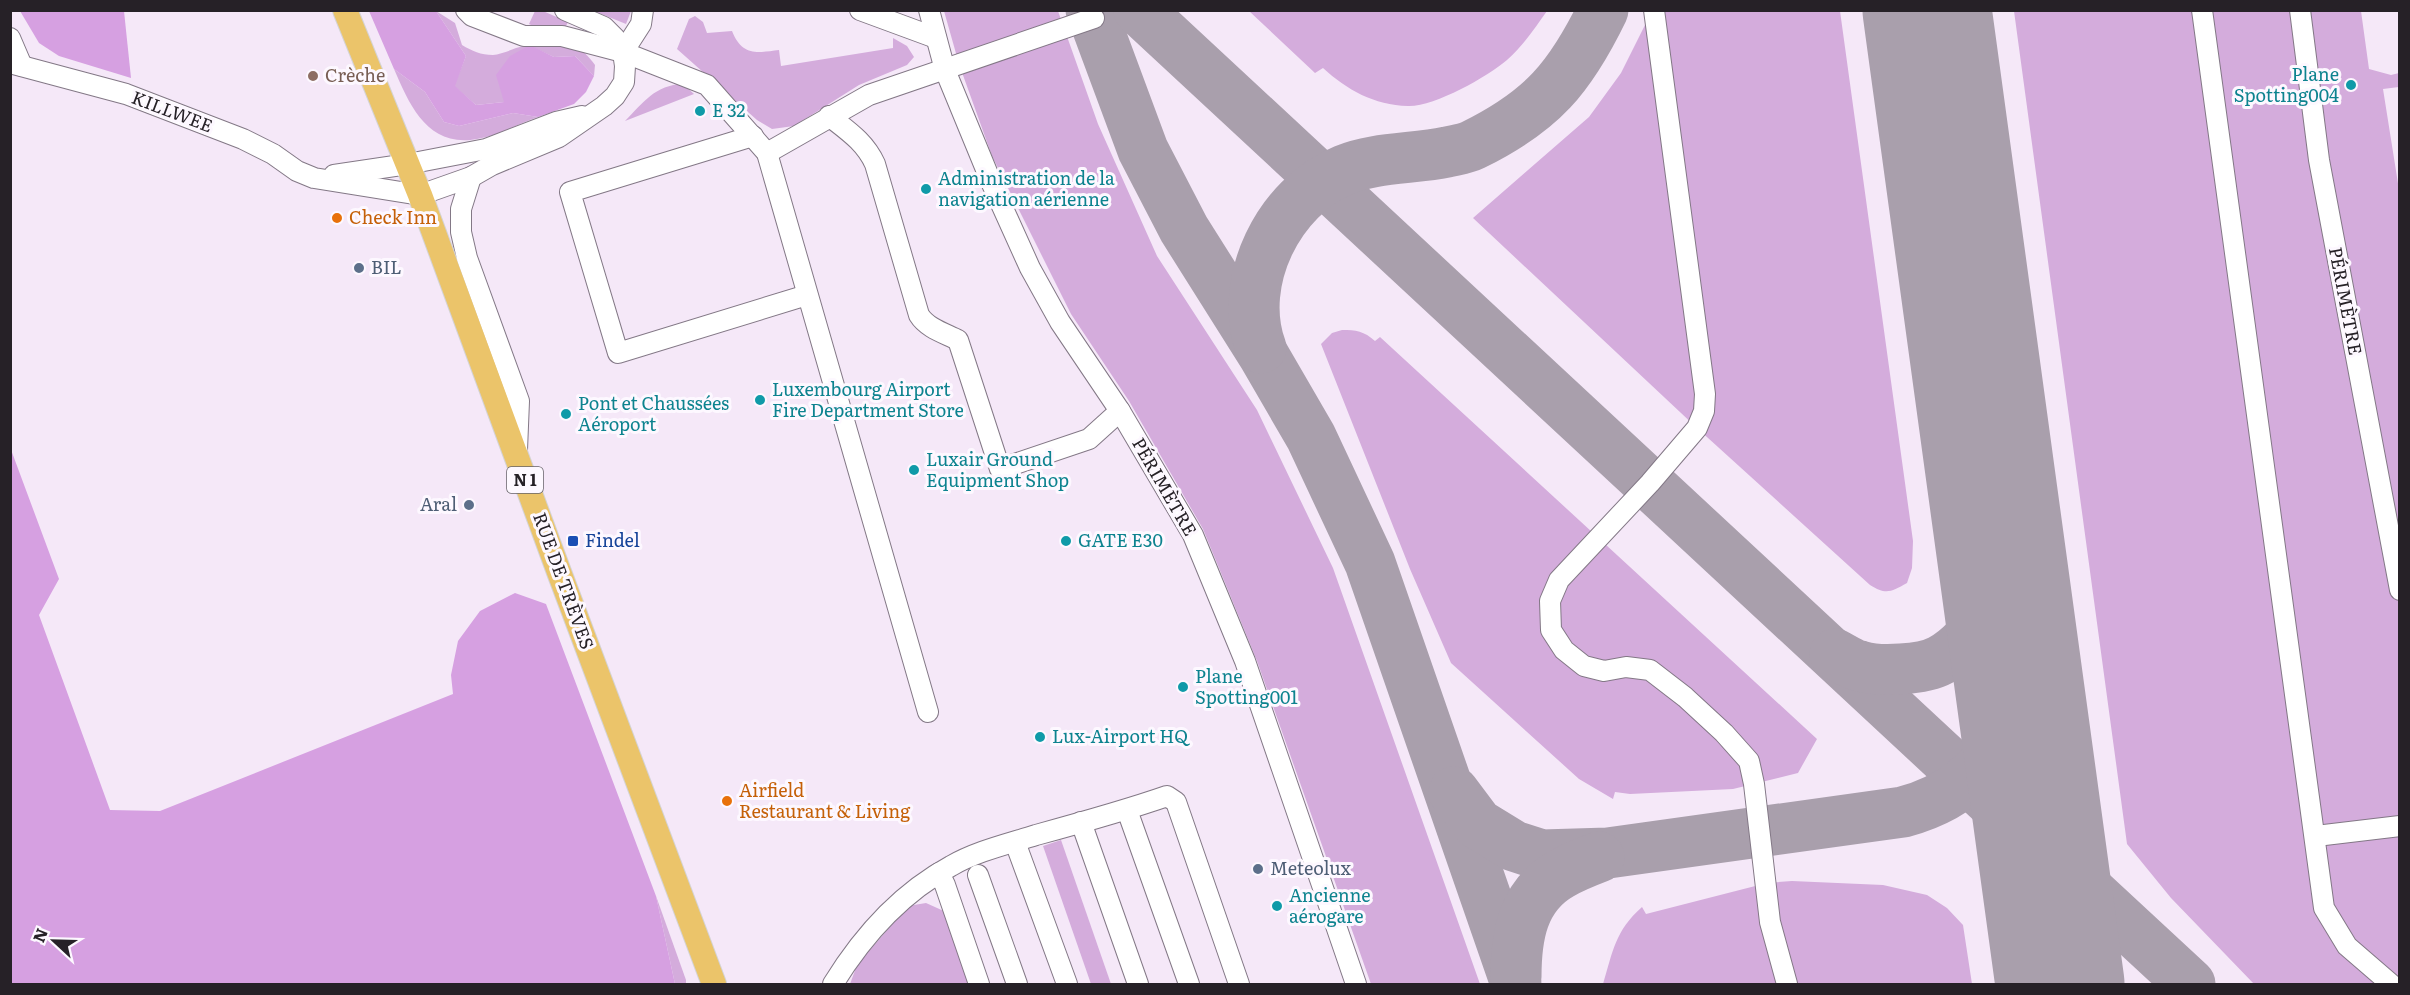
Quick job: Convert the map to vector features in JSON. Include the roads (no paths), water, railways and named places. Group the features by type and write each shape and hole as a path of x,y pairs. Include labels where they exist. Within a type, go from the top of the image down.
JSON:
{"main road":[{"name":"RUE DE TRÈVES","path":"345,10 420,195 714,984"},
{"name":"N 1","path":"700,984 701,950"}],"street":[{"path":"420,195 471,177 492,165 560,137 615,96 624,82 625,66 623,52 615,38 604,27 565,10"},
{"path":"623,52 641,24 643,10"},
{"path":"860,10 936,38"},
{"name":"PÉRIMÈTRE","path":"930,10 945,70 1030,268 1060,322 1120,411 1193,535 1245,661 1356,984"},
{"path":"1654,10 1706,394 1704,411 1697,428 1559,580 1550,602 1551,630 1564,650 1584,666 1604,671 1626,667 1650,670 1685,697 1724,733 1749,761 1754,784 1770,922 1787,984"},
{"path":"2202,10 2324,908 2347,946 2391,984"},
{"name":"PÉRIMÈTRE","path":"2300,10 2319,160 2400,590"},
{"path":"471,12 524,36 562,36 623,52 707,85 767,153 928,712"},
{"path":"767,153 868,95 1094,18"},
{"name":"KILLWEE","path":"10,38 16,64 126,94 243,138 273,154 297,171 314,178 420,195"},
{"path":"314,178 408,164 486,148 556,122 591,114"},
{"path":"829,117 859,140 869,151 875,164 918,315 932,328 958,340 1000,469 1089,439 1120,411"},
{"path":"753,136 570,192 618,353 807,296"},
{"path":"471,177 461,209 461,232 467,258 519,402 516,456"},
{"path":"829,981 874,927 914,891 939,873 972,856 1167,796 1176,802 1239,984"},
{"path":"1127,810 1189,984"},
{"path":"1082,822 1138,984"},
{"path":"2316,836 2400,826"},
{"path":"1015,842 1067,984"},
{"path":"939,873 979,984"},
{"path":"978,875 1017,984"}],"place":[{"name":"Crèche","path":"313,76"},
{"name":"Plane Spotting004","path":"2351,85"},
{"name":"E 32","path":"700,111"},
{"name":"Administration de la navigation aérienne","path":"926,189"},
{"name":"Check Inn","path":"337,218"},
{"name":"BIL","path":"359,268"},
{"name":"Luxembourg Airport Fire Department Store","path":"760,400"},
{"name":"Pont et Chaussées Aéroport","path":"566,414"},
{"name":"Luxair Ground Equipment Shop","path":"914,470"},
{"name":"Aral","path":"469,505"},
{"name":"Findel","path":"573,541"},
{"name":"GATE E30","path":"1066,541"},
{"name":"Plane Spotting001","path":"1183,687"},
{"name":"Lux-Airport HQ","path":"1040,737"},
{"name":"Airfield Restaurant & Living","path":"727,801"},
{"name":"Meteolux","path":"1258,869"},
{"name":"Ancienne aérogare","path":"1277,906"}]}
